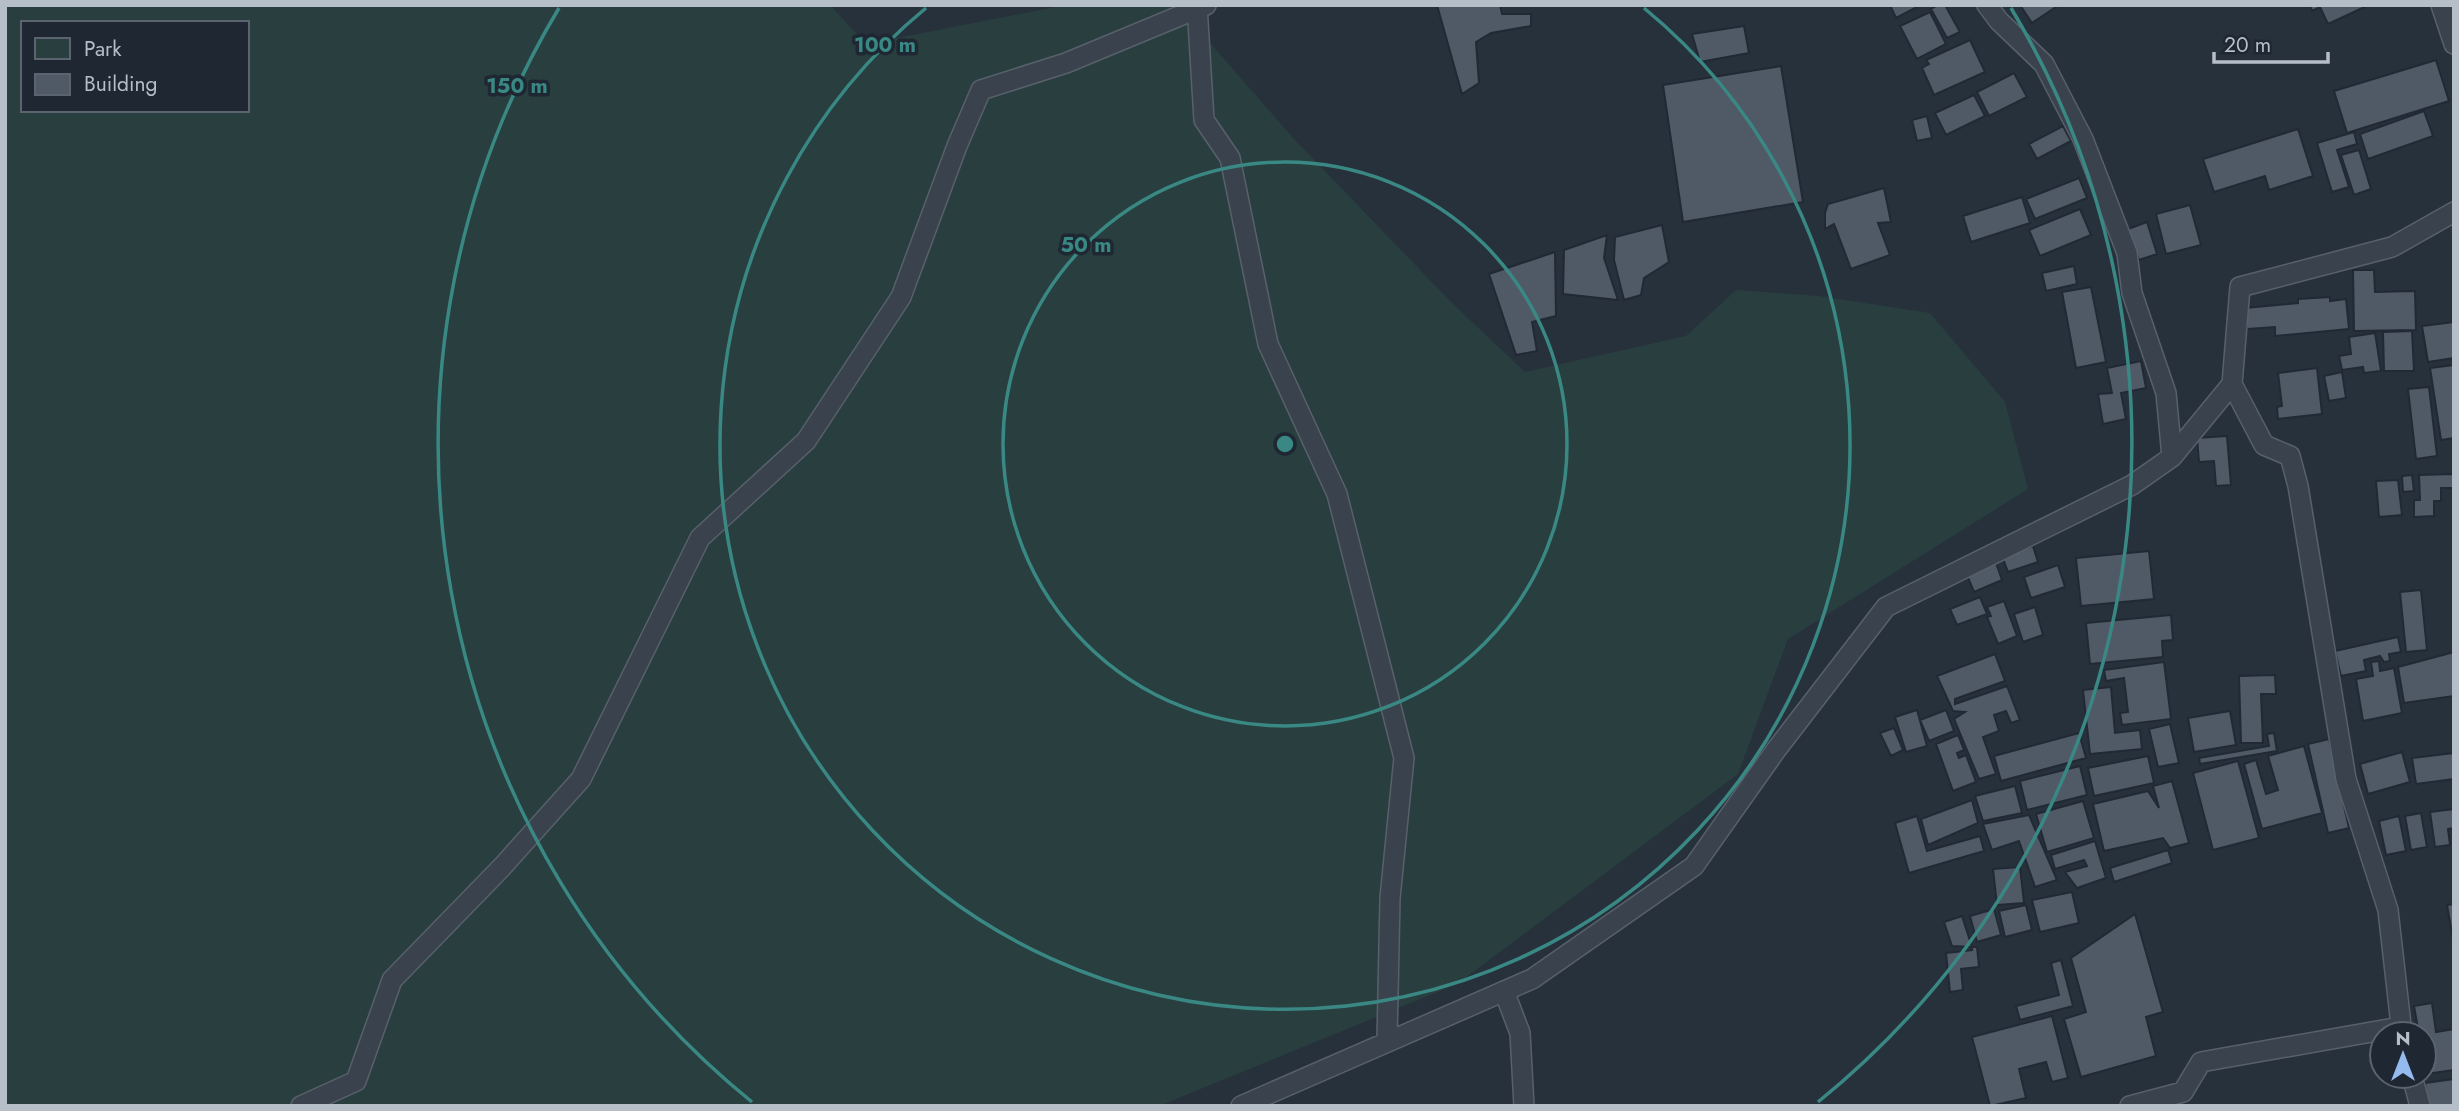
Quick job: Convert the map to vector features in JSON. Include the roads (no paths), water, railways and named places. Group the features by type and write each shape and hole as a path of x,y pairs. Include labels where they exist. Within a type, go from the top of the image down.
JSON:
{"lane":[{"path":"1987,5 1999,21 2044,64 2083,139 2127,253 2132,293 2166,393 2172,457"},
{"path":"2441,5 2454,44"},
{"path":"301,1106 356,1081 392,980 581,779 700,538 806,441 901,297 957,146 981,90 1066,63 1200,6 1204,120 1230,158 1268,344 1337,494 1404,758 1390,898 1387,1041"},
{"path":"2400,1020 2388,910 2346,779 2298,486 2290,456 2264,444 2232,384 2240,287 2392,247 2454,212"},
{"path":"1241,1106 1532,979 1694,866 1776,750 1886,607 2132,485 2172,457 2232,384"},
{"path":"1504,991 1520,1033 1524,1106"},
{"path":"2130,1106 2183,1092 2201,1062 2368,1035"}]}
